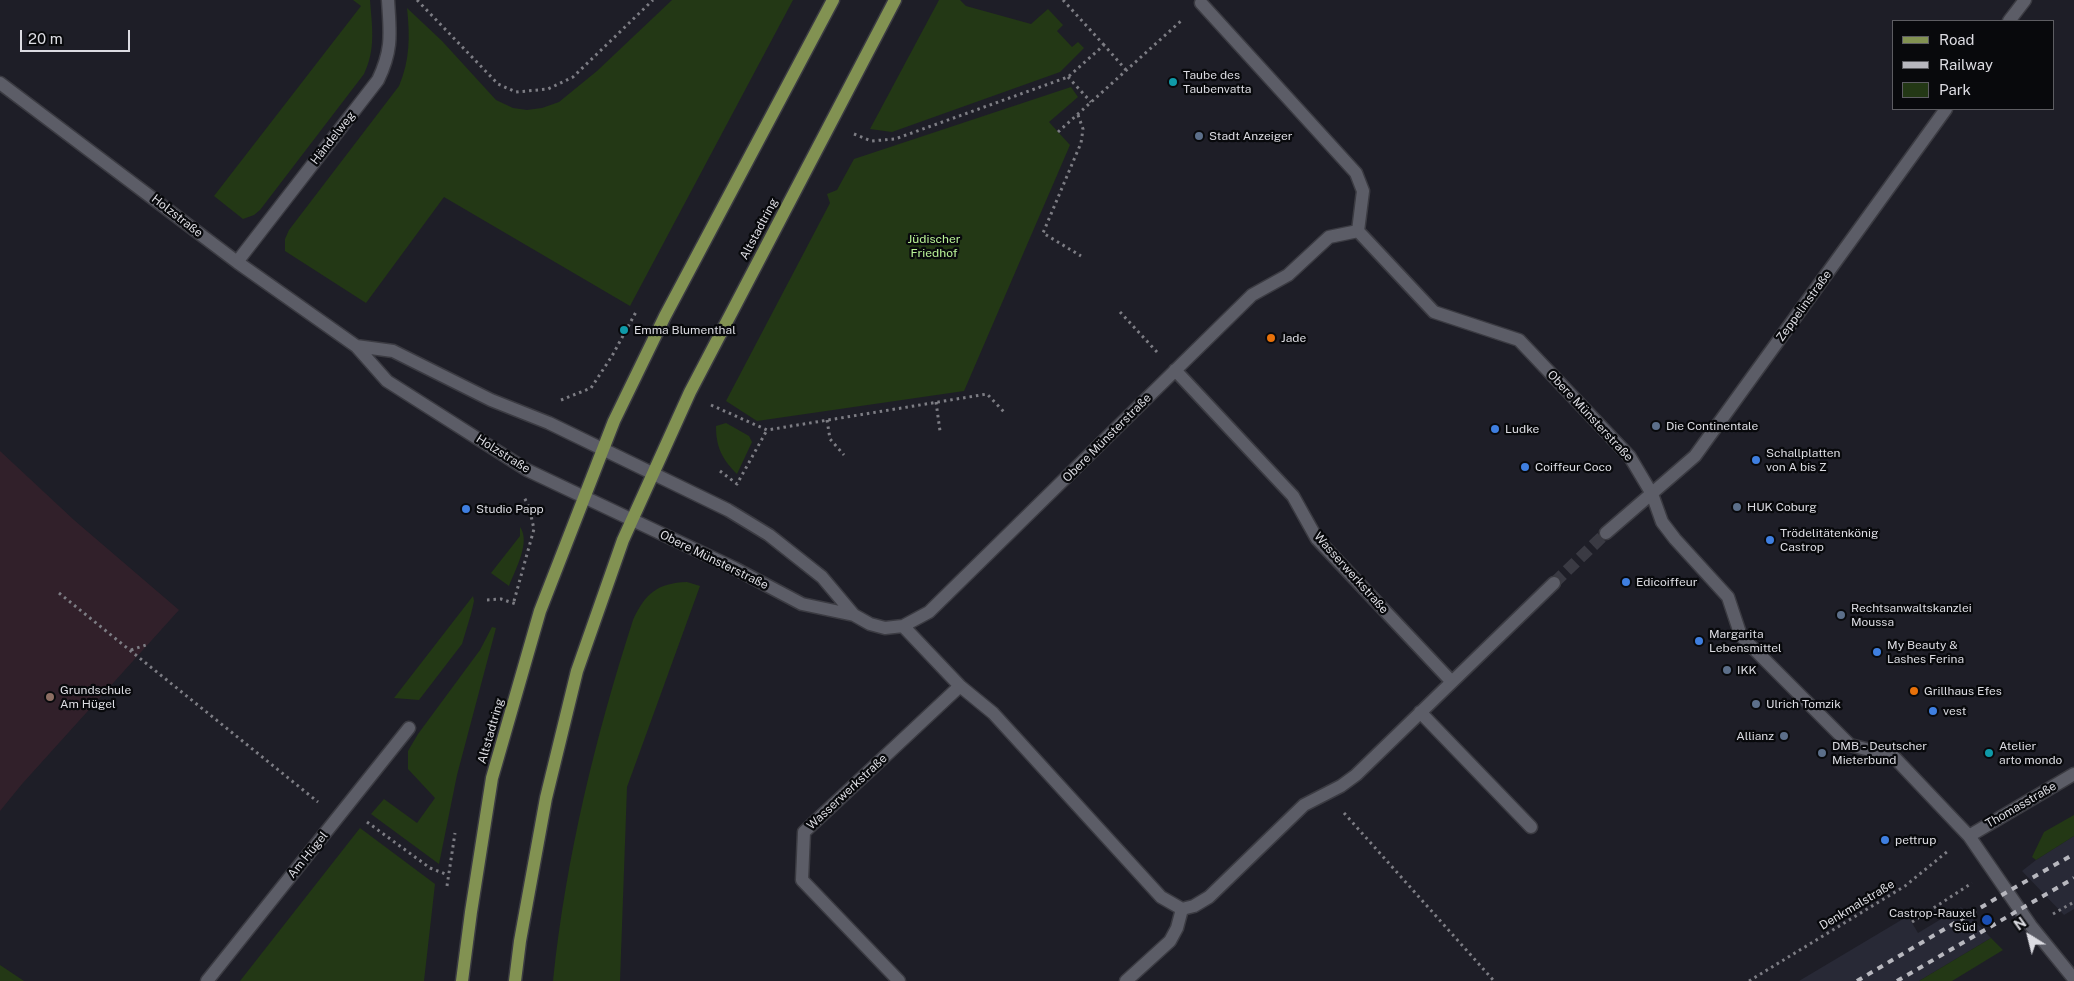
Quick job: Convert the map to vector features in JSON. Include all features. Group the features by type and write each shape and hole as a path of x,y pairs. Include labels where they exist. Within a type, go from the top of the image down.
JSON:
{"main road":[{"name":"Altstadtring","path":"462,981 470,912 492,778 540,611 586,498 603,449 665,316 833,0"},
{"name":"Altstadtring","path":"516,981 520,942 546,798 578,671 623,540 690,392 895,0"}],"street":[{"name":"Händelweg","path":"237,262 378,80 387,61 390,38 388,0"},
{"path":"2010,20 2025,0"},
{"path":"1201,3 1356,173 1363,191 1358,231"},
{"name":"Holzstraße","path":"0,82 237,262 356,346 387,381 527,470 586,498"},
{"name":"Zeppelinstraße","path":"1652,494 1695,456 1945,110"},
{"name":"Obere Münsterstraße","path":"632,520 734,568 802,604 854,615 870,624 885,628 903,626 928,612 1252,295 1288,275 1329,237 1358,231 1434,312 1519,340 1630,457 1652,494 1662,522 1728,597 1741,636 1850,746 1893,756 1969,836 2031,926 2074,979"},
{"name":"Holzstraße","path":"356,346 393,351 491,400 548,423 603,449"},
{"name":"Wasserwerkstraße","path":"1175,370 1293,496 1317,539 1452,682"},
{"path":"603,449 653,474"},
{"name":"Obere Münsterstraße","path":"653,474 728,510 768,535 822,577 854,615"},
{"path":"1606,532 1652,494"},
{"path":"586,498 632,520"},
{"path":"903,626 960,686 992,713 1162,898 1182,909 1194,906 1210,897 1304,806 1356,775 1554,583"},
{"name":"Wasserwerkstraße","path":"900,981 802,880 804,832 960,686"},
{"path":"1420,712 1530,827"},
{"name":"Am Hügel","path":"207,981 409,728"},
{"name":"Thomasstraße","path":"1969,836 2074,774"},
{"path":"1126,981 1170,941 1177,928 1182,909"}],"path":[{"path":"417,0 498,84 516,92 548,89 573,77 653,0"},
{"path":"1063,0 1126,70"},
{"path":"1058,132 1201,3"},
{"path":"854,134 871,141 895,138 1068,77 1104,45"},
{"path":"1068,77 1091,102"},
{"path":"1078,114 1083,129 1081,143 1043,233 1081,256"},
{"path":"1120,312 1175,370"},
{"path":"690,392 716,409 767,430 987,394 1005,414"},
{"path":"936,402 940,431"},
{"path":"827,420 830,439 844,455"},
{"path":"720,471 737,484 767,430"},
{"path":"59,593 338,818"},
{"path":"487,600 501,599 514,603"},
{"path":"130,651 150,644"},
{"path":"1326,793 1494,981"},
{"path":"347,806 430,868 448,875"},
{"name":"Denkmalstraße","path":"1749,981 1905,886 1969,836"},
{"path":"1912,922 1992,870"}],"shaded area":[{"name":"Grundschule Am Hügel","path":"0,451 74,520 179,610 22,784 0,811"},
{"path":"2074,836 2074,909 2064,915 2022,871"},
{"path":"1961,907 1991,938 1919,981 1799,981 1908,916 1918,933"}],"green space":[{"path":"353,0 370,0 372,47 364,74 260,210 254,215 243,219 214,196 361,6"},
{"path":"672,0 793,0 630,306 444,197 366,303 285,251 285,239 289,230 399,86 403,76 408,48 407,8 442,41 496,100 513,108 527,110 542,108 559,102 597,71"},
{"path":"939,0 960,0 966,6 1031,24 1048,9 1063,25 1057,31 1072,47 1078,42 1084,48 1060,72 892,132 870,129"},
{"name":"Jüdischer Friedhof","path":"1071,87 1078,97 1049,122 1070,145 964,391 757,421 726,401 830,203 827,194 837,190 854,159"},
{"path":"726,423 749,436 752,442 737,474 724,458 717,440 716,426"},
{"path":"520,527 524,540 523,548 509,586 491,573 520,536"},
{"path":"687,582 700,586 627,787 620,981 553,981 574,843 594,753 633,620 642,603 653,592 668,585"},
{"path":"473,596 474,601 462,644 419,700 394,698"},
{"path":"492,627 496,628 457,775 439,864 371,814 384,799 417,823 435,798 408,769 408,751 418,734 480,650"},
{"path":"2074,815 2074,836 2036,860 2032,857 2044,832"},
{"path":"360,828 435,884 424,981 240,981"},
{"path":"1991,938 2003,950 1952,981 1919,981"},
{"path":"0,965 24,981 0,981"}],"tunnel":[{"path":"1554,583 1606,533"}],"railway":[{"path":"1857,981 2074,854"},
{"path":"1897,981 2074,878"}],"place":[{"name":"Taube des Taubenvatta","path":"1173,82"},
{"name":"Stadt Anzeiger","path":"1199,136"},
{"name":"Emma Blumenthal","path":"624,330"},
{"name":"Jade","path":"1271,338"},
{"name":"Die Continentale","path":"1656,426"},
{"name":"Ludke","path":"1495,429"},
{"name":"Schallplatten von A bis Z","path":"1756,460"},
{"name":"Coiffeur Coco","path":"1525,467"},
{"name":"HUK Coburg","path":"1737,507"},
{"name":"Studio Papp","path":"466,509"},
{"name":"Trödelitätenkönig Castrop","path":"1770,540"},
{"name":"Edicoiffeur","path":"1626,582"},
{"name":"Rechtsanwaltskanzlei Moussa","path":"1841,615"},
{"name":"Margarita Lebensmittel","path":"1699,641"},
{"name":"My Beauty & Lashes Ferina","path":"1877,652"},
{"name":"IKK","path":"1727,670"},
{"name":"Grillhaus Efes","path":"1914,691"},
{"name":"Grundschule Am Hügel","path":"50,697"},
{"name":"Ulrich Tomzik","path":"1756,704"},
{"name":"vest","path":"1933,711"},
{"name":"Allianz","path":"1784,736"},
{"name":"DMB - Deutscher Mieterbund","path":"1822,753"},
{"name":"Atelier arto mondo","path":"1989,753"},
{"name":"pettrup","path":"1885,840"},
{"name":"Castrop-Rauxel Süd","path":"1987,920"}]}
